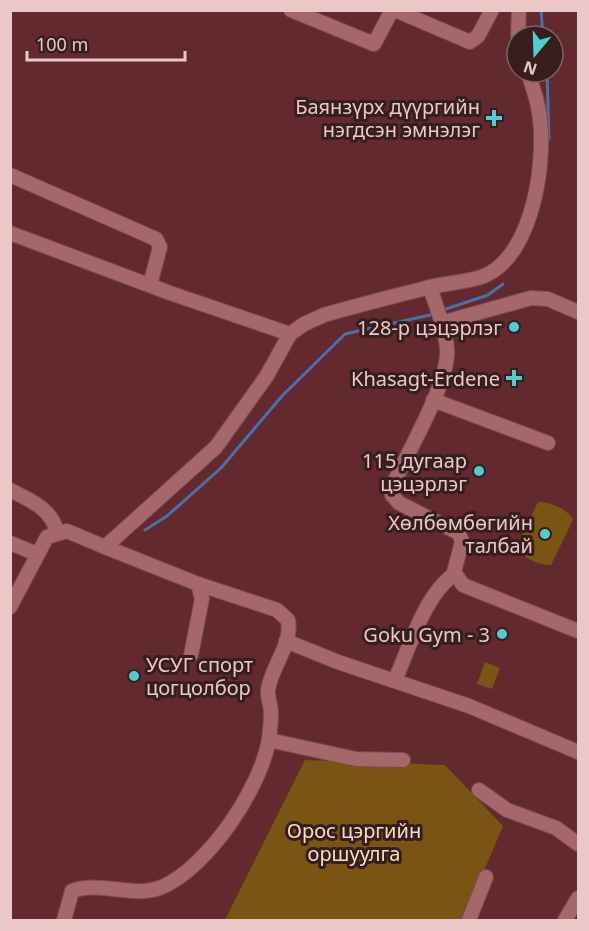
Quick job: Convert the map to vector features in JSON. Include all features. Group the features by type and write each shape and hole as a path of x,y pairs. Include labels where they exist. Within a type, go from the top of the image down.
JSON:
{"street":[{"path":"291,10 374,44 394,10 470,42 478,36 492,10"},
{"path":"105,547 211,453 266,378 290,334 316,318 430,287 484,276 508,257 522,233 534,200 540,150 538,108 531,84"},
{"path":"10,175 156,239 160,247 150,285"},
{"path":"10,233 290,334"},
{"path":"430,287 441,322 447,357 433,400 395,480 392,493 399,503 459,533 462,542 454,566 455,574 467,587 579,631"},
{"path":"441,322 531,298 548,299 579,312"},
{"path":"433,400 548,443"},
{"path":"10,490 34,502 54,520 57,532"},
{"path":"10,607 47,537 57,532 67,531 198,584 283,613 289,623 286,641 267,691 271,712 269,740 245,800 217,843 178,877 162,887 140,892 82,887 72,891 64,921"},
{"path":"10,543 38,554"},
{"path":"395,680 431,600 444,581 455,574"},
{"path":"191,655 202,599 198,584"},
{"path":"286,641 338,662 469,706 579,752"},
{"path":"269,740 356,759 403,760"},
{"path":"479,790 507,810 556,828 579,844"},
{"path":"469,921 486,877"},
{"path":"564,921 579,898"}],"green space":[{"name":"Хөлбөмбөгийн талбай","path":"538,502 558,507 573,520 551,565 532,561 516,548"},
{"path":"485,662 500,668 492,689 477,684"},
{"name":"Орос цэргийн оршуулга","path":"305,760 445,765 503,826 463,920 225,920"}],"waterway":[{"path":"541,10 542,24"},
{"path":"547,84 549,139"},
{"path":"446,309 488,295 503,284"},
{"path":"145,530 167,516 221,468 282,396 345,334 430,315"}],"place":[{"name":"Баянзүрх дүүргийн нэгдсэн эмнэлэг","path":"494,118"},
{"name":"128-р цэцэрлэг","path":"514,327"},
{"name":"Khasagt-Erdene","path":"514,378"},
{"name":"115 дугаар цэцэрлэг","path":"479,471"},
{"name":"Хөлбөмбөгийн талбай","path":"545,534"},
{"name":"Goku Gym - 3","path":"502,634"},
{"name":"УСУГ спорт цогцолбор","path":"134,676"}]}
